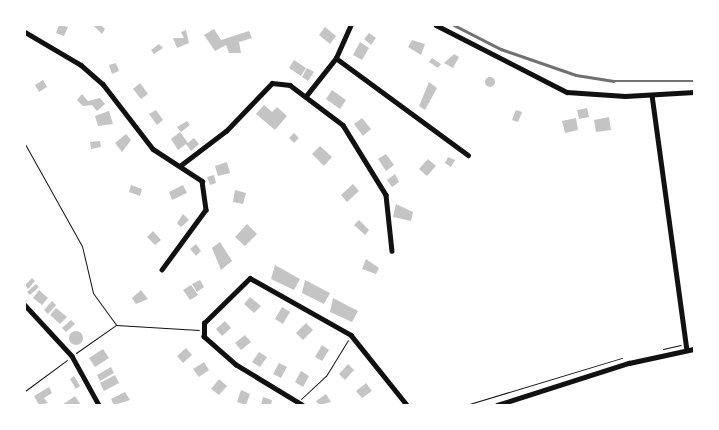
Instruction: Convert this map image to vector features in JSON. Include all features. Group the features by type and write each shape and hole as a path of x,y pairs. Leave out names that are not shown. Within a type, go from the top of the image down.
{"street":[{"path":"306,96 336,58 351,25"},
{"path":"436,25 555,88 599,96 694,92"},
{"path":"25,32 81,65 103,84 153,149 181,165 202,181 206,210 162,270"},
{"path":"336,58 468,155"},
{"path":"181,165 226,131 272,84 284,83 306,96 343,125 386,195 392,251"},
{"path":"652,95 687,350"},
{"path":"300,403 236,365 202,331 204,323 250,278 351,335 407,405"},
{"path":"25,305 72,356 100,405"},
{"path":"497,405 629,363 694,349"}],"path":[{"path":"25,144 82,246 93,293 116,326"},
{"path":"25,390 116,326 202,331"},
{"path":"300,403 326,376 351,335"},
{"path":"659,350 685,344"},
{"path":"466,405 607,360 630,357"}],"building":[{"path":"59,25 68,27 64,36 56,33"},
{"path":"93,25 101,25 105,29 102,34"},
{"path":"325,27 336,36 330,44 319,35"},
{"path":"214,29 221,40 249,31 252,38 239,42 241,53 229,53 226,45 215,51 204,35"},
{"path":"186,30 189,43 177,48 173,38 184,38 181,32"},
{"path":"369,33 376,38 371,45 364,39"},
{"path":"412,40 425,44 421,55 408,47"},
{"path":"360,42 369,48 362,60 353,55"},
{"path":"159,44 163,48 154,54 151,50"},
{"path":"454,54 459,57 453,68 444,63"},
{"path":"432,58 441,64 438,68 429,62"},
{"path":"294,60 306,68 301,76 289,68"},
{"path":"116,63 119,71 112,74 109,65"},
{"path":"307,68 314,72 308,81 302,77"},
{"path":"488,77 492,77 495,82 494,86 488,87 485,84 485,80"},
{"path":"43,80 47,87 39,92 35,85"},
{"path":"429,82 437,88 425,110 419,106"},
{"path":"140,83 148,94 141,99 133,89"},
{"path":"332,90 346,100 340,109 326,99"},
{"path":"82,94 88,101 100,98 105,104 97,111 92,105 83,106 77,100"},
{"path":"264,105 272,112 277,107 287,116 275,130 256,114"},
{"path":"587,108 589,117 579,119 577,110"},
{"path":"156,110 163,120 157,125 149,114"},
{"path":"516,110 522,112 518,122 512,120"},
{"path":"109,111 113,124 98,126 95,116"},
{"path":"609,117 611,130 596,132 594,120"},
{"path":"362,118 371,129 363,136 354,124"},
{"path":"576,118 578,130 565,133 562,121"},
{"path":"187,121 190,125 181,132 177,127"},
{"path":"180,132 188,143 194,138 199,144 191,151 186,144 178,150 171,139"},
{"path":"294,133 299,138 294,143 289,138"},
{"path":"126,134 131,140 122,152 115,143"},
{"path":"100,141 101,147 91,149 90,142"},
{"path":"320,146 332,157 324,166 312,154"},
{"path":"386,154 394,165 386,171 378,159"},
{"path":"448,157 455,160 451,167 445,163"},
{"path":"428,159 436,166 427,176 419,169"},
{"path":"227,162 230,173 218,176 215,166"},
{"path":"395,174 399,182 392,187 387,180"},
{"path":"214,175 216,183 210,185 207,177"},
{"path":"353,184 359,191 347,202 341,195"},
{"path":"131,185 142,189 140,196 129,192"},
{"path":"183,185 187,193 172,200 169,192"},
{"path":"235,190 246,193 243,204 233,202"},
{"path":"396,204 413,212 411,221 393,217"},
{"path":"183,214 189,220 181,227 177,223"},
{"path":"359,220 369,230 365,235 354,225"},
{"path":"247,224 257,234 245,246 235,237"},
{"path":"153,231 161,240 155,245 147,237"},
{"path":"220,242 232,261 221,270 212,248"},
{"path":"196,244 201,251 196,256 190,249"},
{"path":"366,259 379,268 376,274 362,269"},
{"path":"275,265 300,279 294,290 271,279"},
{"path":"32,278 35,281 28,289 25,285"},
{"path":"200,280 204,287 197,292 192,284"},
{"path":"305,280 330,293 324,304 302,293"},
{"path":"36,284 39,287 30,295 27,292"},
{"path":"191,285 198,295 190,300 183,290"},
{"path":"39,290 48,298 42,305 33,298"},
{"path":"141,290 148,299 136,304 132,298"},
{"path":"250,297 261,306 254,313 244,304"},
{"path":"333,298 358,311 352,322 330,312"},
{"path":"52,301 56,305 48,314 44,310"},
{"path":"282,307 290,312 283,324 275,319"},
{"path":"56,308 67,317 60,324 50,315"},
{"path":"71,320 75,324 66,332 62,328"},
{"path":"225,321 231,328 222,336 216,329"},
{"path":"306,323 313,330 303,340 296,333"},
{"path":"76,331 81,333 83,338 81,343 76,345 71,343 69,338 71,333"},
{"path":"245,335 251,342 241,350 235,343"},
{"path":"322,345 329,350 322,361 315,357"},
{"path":"186,348 192,355 183,363 177,356"},
{"path":"103,349 109,358 95,367 89,358"},
{"path":"259,352 267,357 260,367 252,362"},
{"path":"204,362 209,370 199,377 193,369"},
{"path":"279,363 287,367 281,378 273,374"},
{"path":"348,364 354,370 345,380 339,374"},
{"path":"111,367 114,373 100,381 97,375"},
{"path":"301,371 309,376 303,387 295,382"},
{"path":"115,375 119,383 104,391 100,383"},
{"path":"74,376 80,386 76,389 70,379"},
{"path":"219,379 227,386 219,395 211,389"},
{"path":"366,383 372,391 362,398 356,391"},
{"path":"49,387 52,393 44,398 48,403 39,405 34,396"},
{"path":"241,390 250,394 246,405 237,402"},
{"path":"125,392 130,400 114,405 111,399"},
{"path":"326,394 331,402 319,405 316,401"},
{"path":"75,396 81,405 62,405"},
{"path":"263,397 272,400 271,405 261,405"}],"railway":[{"path":"454,25 501,49 576,75 614,81 694,81"}]}
